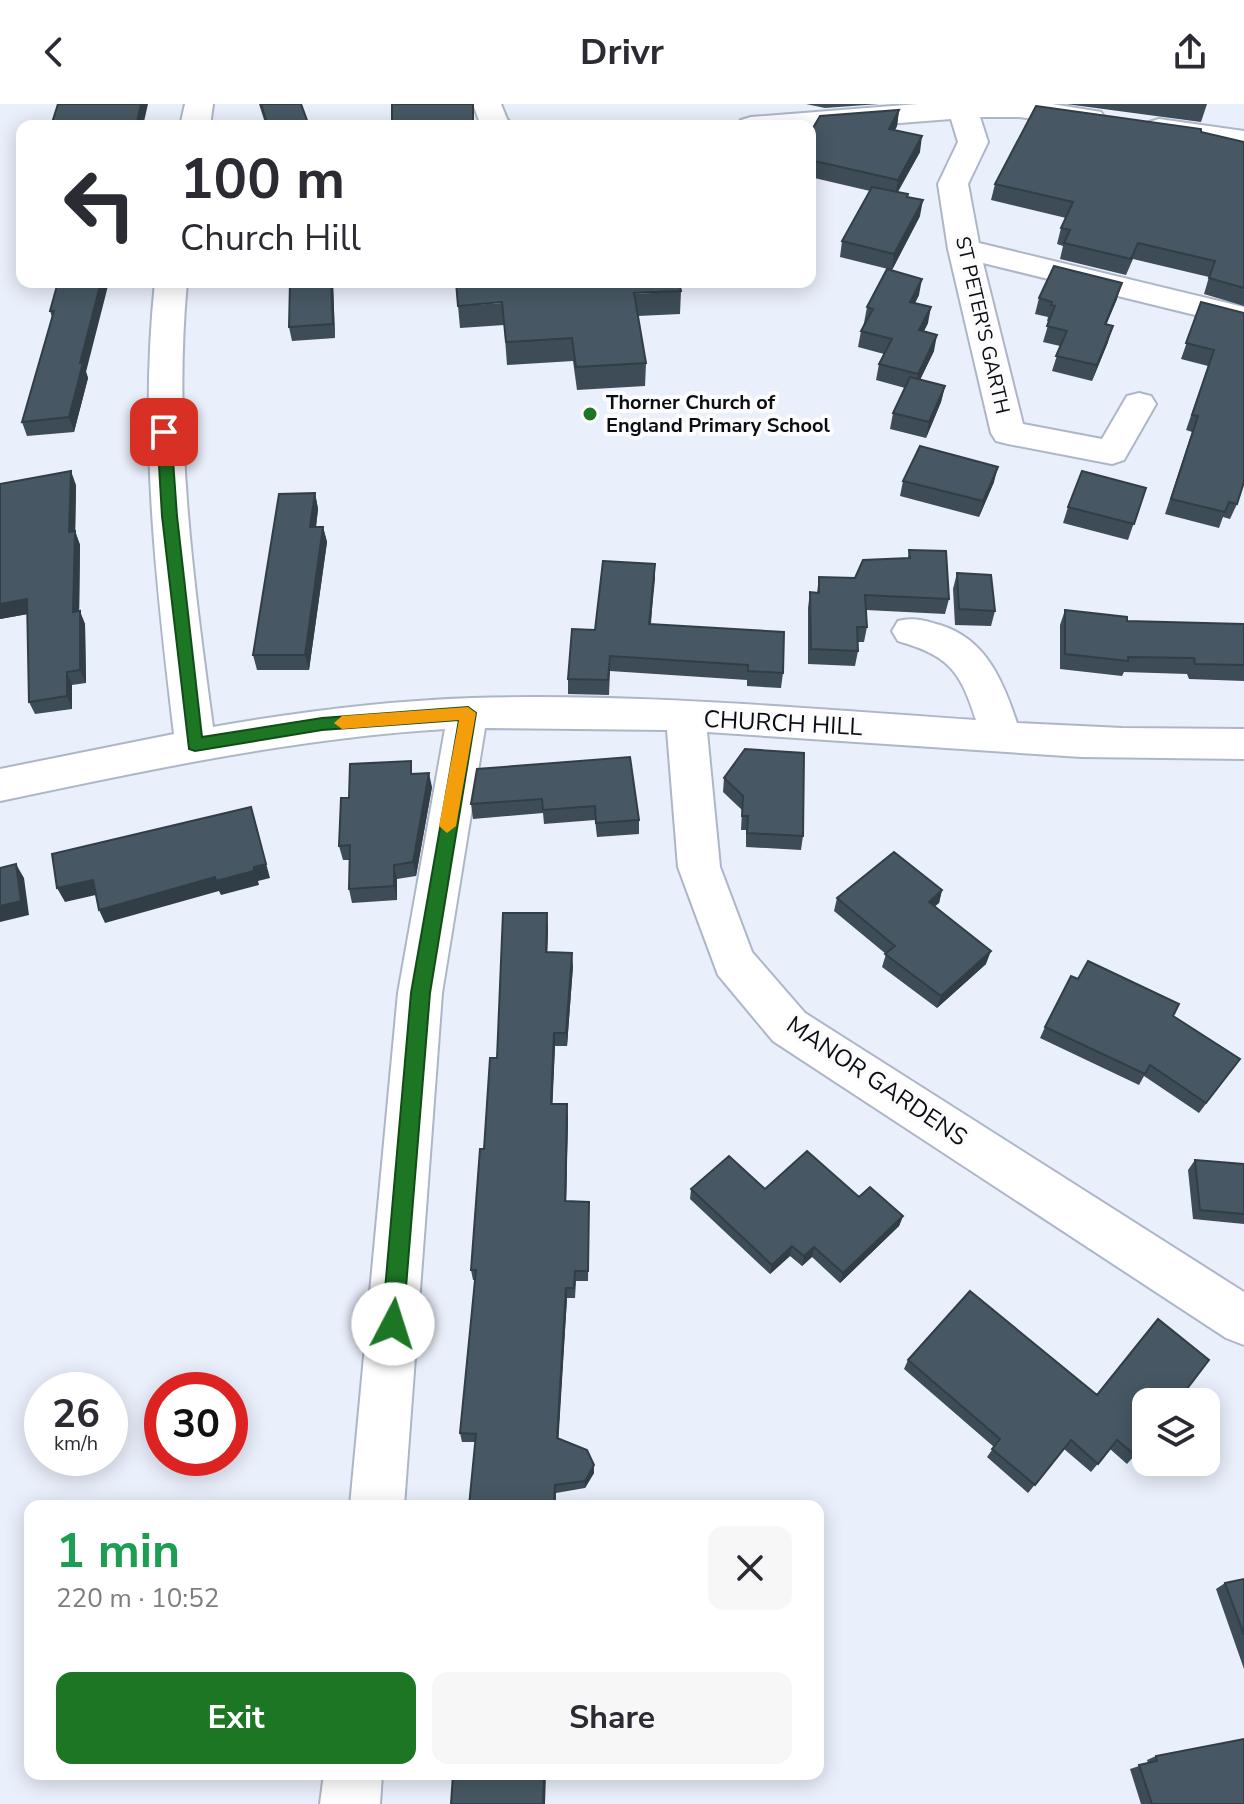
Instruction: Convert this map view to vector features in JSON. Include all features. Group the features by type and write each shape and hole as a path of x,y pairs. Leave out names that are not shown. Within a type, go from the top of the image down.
{"street":[{"path":"816,121 963,109 1019,108 1244,140"},
{"name":"ST PETER'S GARTH","path":"963,109 973,142 953,184 964,249 1008,433 1112,452 1139,404"},
{"path":"964,249 1244,317"},
{"path":"170,288 163,337 164,464 195,745"},
{"path":"911,631 934,635 955,646 974,664 1001,736"},
{"path":"378,1500 420,993 468,713"},
{"name":"CHURCH HILL","path":"0,785 195,745 322,724 468,713 686,718 1082,742 1244,744"},
{"name":"MANOR GARDENS","path":"686,718 699,867 734,962 789,1027 1244,1321"},
{"path":"350,1804 352,1780"}],"building":[{"path":"58,104 141,104 137,120 53,120"},
{"path":"261,104 301,104 307,120 266,120"},
{"path":"392,104 473,104 473,120 392,120"},
{"path":"1036,106 1201,129 1201,132 1244,142 1244,288 1209,278 1215,261 1138,243 1131,259 1064,243 1070,230 1061,228 1073,202 995,184"},
{"path":"899,110 889,129 922,136 898,180 816,161 816,123 820,116"},
{"path":"872,187 923,200 894,254 842,241"},
{"path":"1054,266 1122,283 1105,324 1113,326 1097,365 1056,356 1067,331 1047,326 1055,306 1039,298"},
{"path":"887,269 922,279 910,302 931,307 919,330 937,335 918,374 879,364 892,339 861,331 873,309 867,307"},
{"path":"56,288 99,288 69,417 22,422 54,311 50,311"},
{"path":"290,288 331,288 333,324 289,327"},
{"path":"456,288 680,288 681,291 634,293 646,363 576,367 572,338 506,342 502,302 458,306"},
{"path":"1201,302 1244,313 1244,482 1237,504 1229,502 1225,512 1171,499 1198,416 1192,415 1214,350 1186,343"},
{"path":"910,377 945,386 929,422 893,413"},
{"path":"920,446 998,467 983,501 903,481"},
{"path":"71,471 69,532 75,531 73,612 80,611 80,670 67,672 67,696 29,702 27,599 0,604 0,484"},
{"path":"1082,471 1146,488 1134,524 1068,507"},
{"path":"315,493 310,527 323,527 305,655 253,655 279,494"},
{"path":"909,550 946,551 949,599 865,595 867,627 857,627 858,651 811,649 810,592 819,593 819,577 855,578 863,560 910,558"},
{"path":"603,561 655,564 649,624 784,632 783,673 748,671 748,665 610,656 608,680 568,679 572,629 595,630"},
{"path":"957,573 991,575 995,611 959,609"},
{"path":"1065,610 1127,617 1127,621 1244,624 1244,665 1195,664 1194,658 1128,657 1128,661 1065,654"},
{"path":"745,749 804,753 803,836 747,833 748,816 742,816 743,796 724,778"},
{"path":"630,757 639,820 596,823 595,806 543,810 542,799 471,804 477,769"},
{"path":"411,761 411,774 429,773 413,862 394,865 394,886 349,889 350,845 339,846 341,798 349,798 350,764"},
{"path":"251,807 266,864 254,867 254,871 216,881 215,877 99,910 93,880 57,888 52,854"},
{"path":"894,852 942,890 929,902 991,951 941,996 885,954 895,946 837,898"},
{"path":"16,864 21,901 0,906 0,868"},
{"path":"503,913 547,913 546,952 572,953 566,1033 554,1033 551,1104 567,1104 565,1201 589,1202 588,1271 575,1271 574,1288 566,1288 557,1438 587,1450 594,1465 585,1481 555,1485 554,1500 470,1500 476,1434 460,1433 476,1270 471,1270 480,1149 484,1149 490,1058 497,1058"},
{"path":"1088,961 1179,1004 1173,1016 1240,1059 1206,1103 1150,1065 1145,1074 1045,1027 1071,976 1078,979"},
{"path":"807,1151 859,1197 870,1187 903,1216 843,1273 814,1247 804,1256 792,1246 772,1265 691,1189 729,1156 765,1189"},
{"path":"1195,1160 1244,1164 1244,1214 1200,1210"},
{"path":"970,1291 1097,1395 1158,1319 1209,1360 1188,1388 1132,1388 1132,1452 1117,1440 1098,1464 1071,1440 1035,1485 992,1449 1000,1439 908,1360"},
{"path":"1244,1579 1244,1635 1225,1583"},
{"path":"1244,1739 1244,1804 1152,1804 1139,1765 1157,1761 1156,1756"},
{"path":"453,1780 544,1780 543,1804 451,1804"}],"slow traffic":[{"path":"342,723 468,713 447,826"}],"place":[{"name":"Thorner Church of England Primary School","path":"590,414"}],"route":[{"path":"164,432 169,516 195,745 322,724 468,713 420,993 393,1324"}]}
